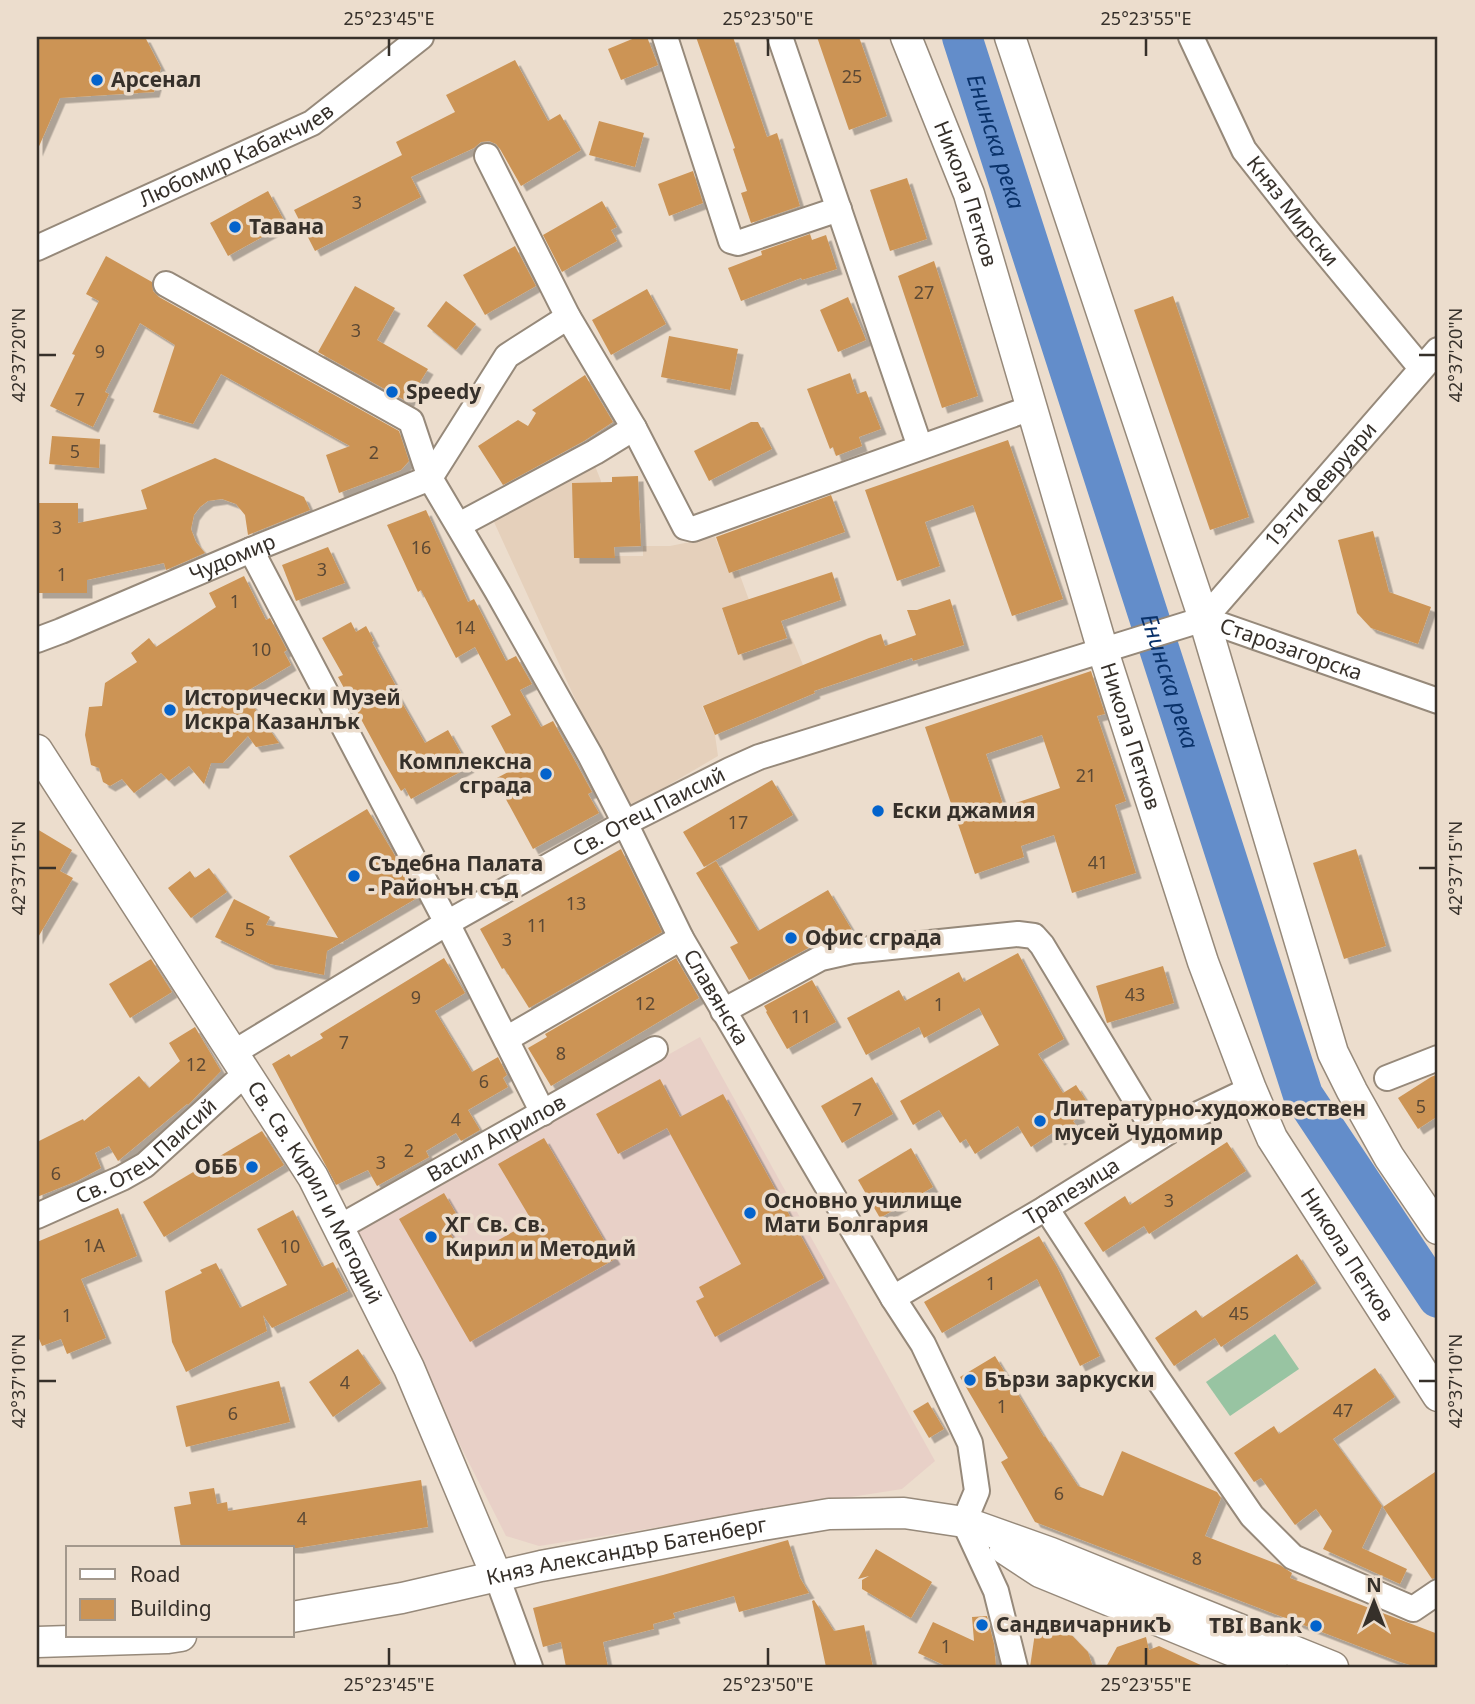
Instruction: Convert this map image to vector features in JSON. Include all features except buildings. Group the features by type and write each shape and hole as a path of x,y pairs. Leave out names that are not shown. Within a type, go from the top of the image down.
{"main road":[{"name":"Никола Петков","path":"906,37 969,194 1031,408 1111,648 1203,962 1251,1089 1272,1138 1438,1396"},
{"path":"1010,37 1333,1053 1389,1157 1438,1230"},
{"name":"Св. Св. Кирил и Методий","path":"37,750 313,1177 409,1368 497,1577"},
{"name":"Княз Александър Батенберг","path":"294,1617 402,1598 555,1564 829,1514 904,1513 964,1522 1051,1553 1333,1667"},
{"name":"Княз Александър Батенберг","path":"964,1522 1040,1572 1272,1667"},
{"path":"37,1642 168,1638"}],"street":[{"name":"Любомир Кабакчиев","path":"37,248 312,123 421,37"},
{"path":"665,37 731,241 738,243 839,209"},
{"path":"780,37 920,447"},
{"name":"Княз Мирски","path":"1191,37 1244,150 1421,368"},
{"path":"487,156 568,317 634,428 685,527 693,529 1031,408"},
{"name":"Славянска","path":"166,284 411,421 430,478 590,755 681,938 893,1298 923,1344 970,1443 977,1491 964,1522"},
{"path":"430,478 507,356 568,317"},
{"name":"19-ти февруари","path":"1194,622 1438,350"},
{"path":"459,525 634,428"},
{"name":"Чудомир","path":"37,640 430,478"},
{"path":"251,551 447,923 543,1113"},
{"path":"1111,648 1194,622"},
{"name":"Старозагорска","path":"1194,622 1438,701"},
{"name":"Св. Отец Паисий","path":"37,1216 145,1165 239,1063 447,923 625,823 759,757 1111,648"},
{"path":"723,1011 821,958 852,950 1018,934 1034,936 1158,1137"},
{"path":"506,1039 681,938"},
{"name":"Васил Априлов","path":"338,1228 655,1049"},
{"path":"1387,1078 1438,1058"},
{"name":"Трапезица","path":"893,1298 1046,1208 1192,1117 1251,1089"},
{"path":"1046,1208 1155,1375 1252,1516 1293,1557 1413,1609 1438,1592"},
{"path":"964,1522 996,1591 1015,1667"},
{"name":"Св. Св. Кирил и Методий","path":"497,1577 530,1667"}],"shaded area":[{"path":"591,456 601,481 603,556 643,556 643,546 670,546 715,537 729,572 738,570 749,600 722,609 738,655 792,638 803,665 702,706 715,735 718,756 626,810 494,522"},
{"path":"700,1037 935,1461 902,1489 539,1546 506,1536 352,1231"}],"green space":[{"path":"1275,1334 1299,1369 1230,1416 1206,1382"}],"waterway":[{"name":"Енинска река","path":"962,37 1303,1095 1438,1298"}],"place":[{"name":"Арсенал","path":"97,80"},
{"name":"Тавана","path":"235,227"},
{"name":"Speedy","path":"392,392"},
{"name":"Исторически Музей Искра Казанлък","path":"170,710"},
{"name":"Комплексна сграда","path":"546,774"},
{"name":"Ески джамия","path":"878,811"},
{"name":"Съдебна Палата - Районън съд","path":"354,876"},
{"name":"Офис сграда","path":"791,938"},
{"name":"Литературно-художовествен мусей Чудомир","path":"1040,1121"},
{"name":"ОББ","path":"252,1167"},
{"name":"Основно училище Мати Болгария","path":"750,1213"},
{"name":"ХГ Св. Св. Кирил и Методий","path":"431,1237"},
{"name":"Бързи заркуски","path":"970,1380"},
{"name":"СандвичарникЪ","path":"982,1625"},
{"name":"TBI Bank","path":"1316,1626"}]}
